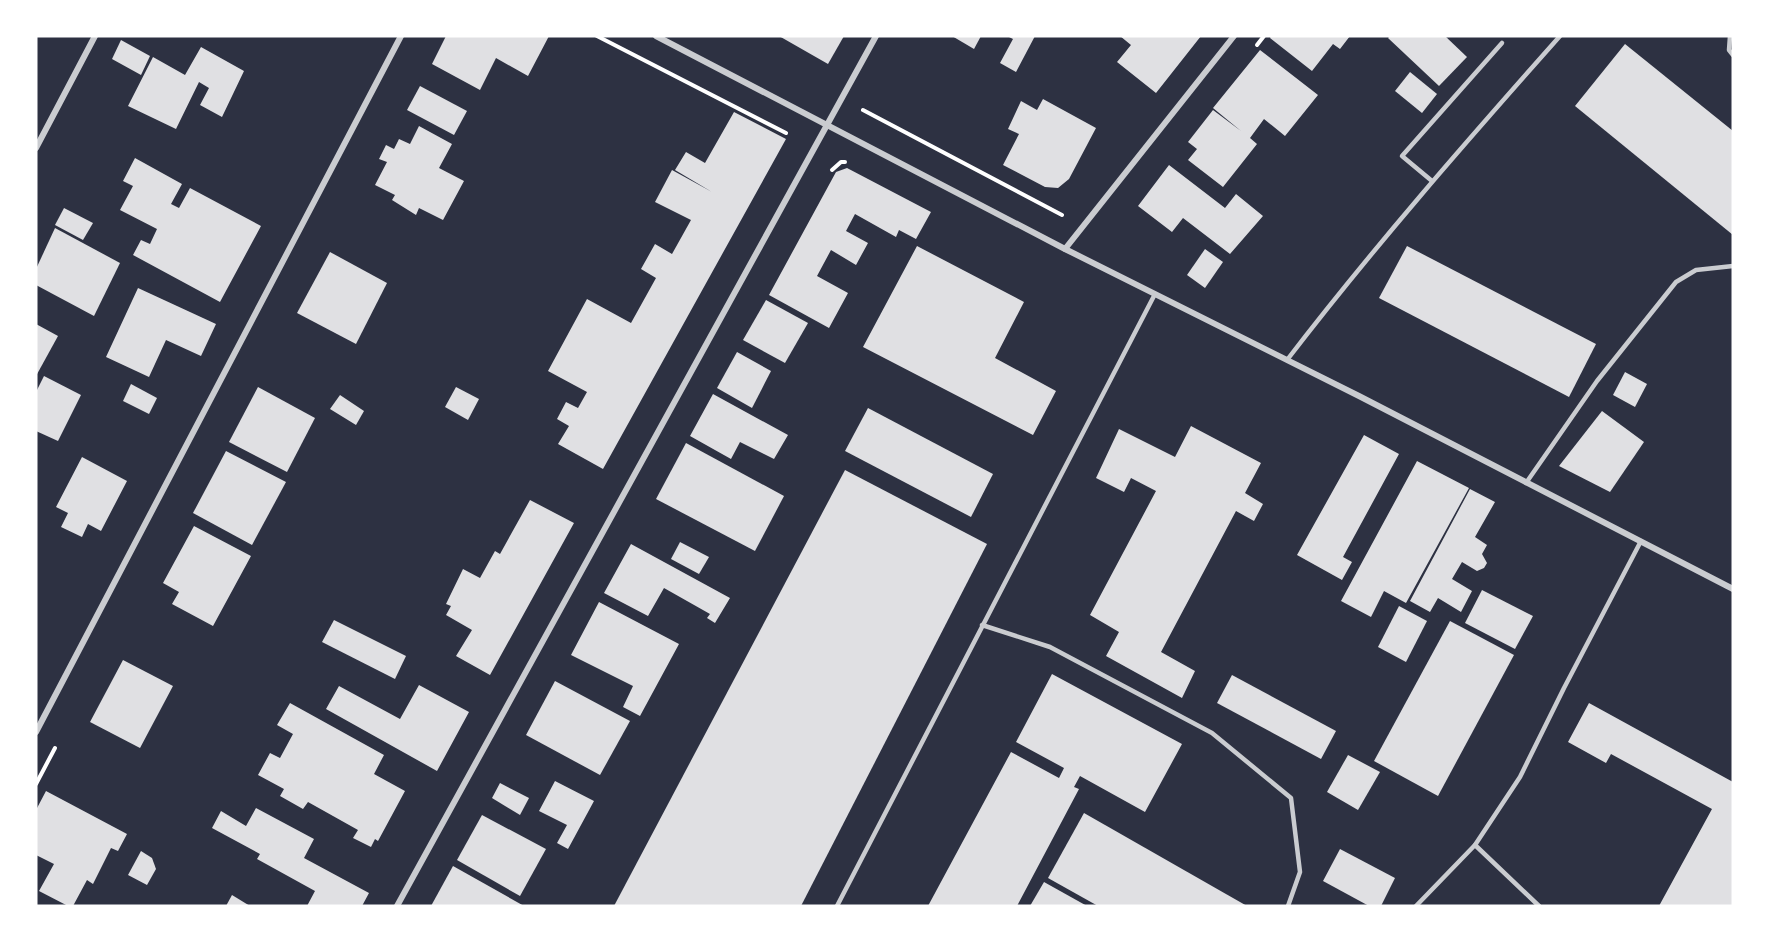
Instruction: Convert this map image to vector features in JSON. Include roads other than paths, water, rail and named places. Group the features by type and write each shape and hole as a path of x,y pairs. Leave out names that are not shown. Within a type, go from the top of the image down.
{"street":[{"path":"36,148 95,36"},
{"path":"36,732 401,36"},
{"path":"657,36 1065,249 1733,589"},
{"path":"397,906 876,36"},
{"path":"1065,249 1234,36"}],"lane":[{"path":"1287,360 1366,259 1560,36"},
{"path":"1730,36 1729,51 1733,55"},
{"path":"1432,181 1402,156 1502,43"},
{"path":"1526,483 1597,381 1676,282 1696,270 1733,266"},
{"path":"837,906 1155,294"},
{"path":"1416,906 1475,845 1521,777 1564,688 1641,541"},
{"path":"982,625 1050,647 1212,733 1291,798 1300,872 1288,906"},
{"path":"1475,845 1539,906"}]}
